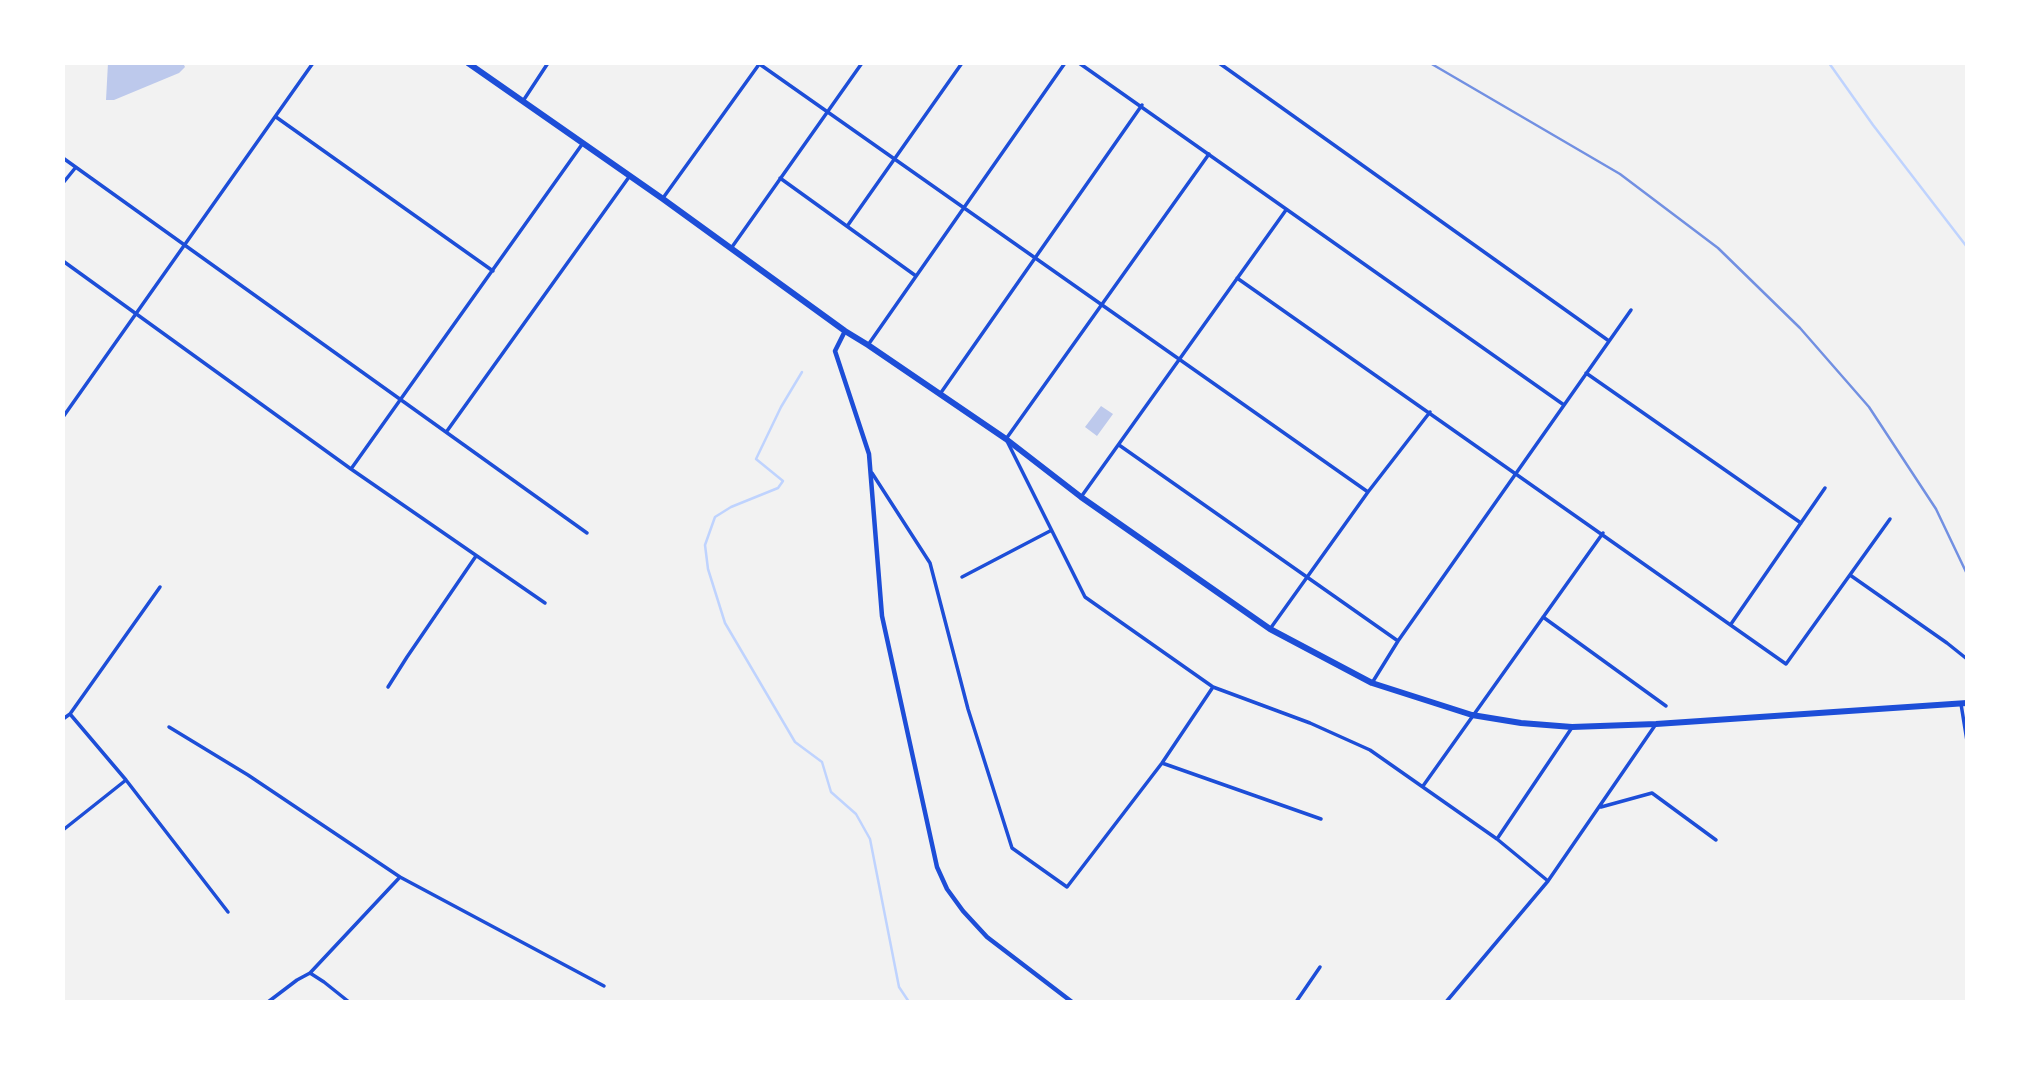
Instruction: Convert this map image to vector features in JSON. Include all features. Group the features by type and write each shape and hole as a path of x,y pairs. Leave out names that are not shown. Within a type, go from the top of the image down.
{"main road":[{"path":"468,63 663,199 845,331 1006,439 1081,497 1270,629 1372,683 1472,715 1521,723 1572,727 1656,724 1964,703"}],"street":[{"path":"63,417 313,63"},
{"path":"523,101 548,63"},
{"path":"663,199 759,63 826,113 1101,303 1367,492"},
{"path":"730,249 862,63"},
{"path":"848,225 962,63"},
{"path":"868,345 1065,63"},
{"path":"1079,63 1564,405"},
{"path":"1219,63 1609,341"},
{"path":"940,394 1142,106"},
{"path":"276,117 493,271"},
{"path":"351,469 583,143"},
{"path":"1209,154 1006,439 1085,597 1213,687 1310,723 1370,750 1497,839 1548,881"},
{"path":"63,158 587,533"},
{"path":"63,183 76,167"},
{"path":"447,431 629,177"},
{"path":"780,178 916,276"},
{"path":"1081,497 1286,209"},
{"path":"63,261 351,469 545,603"},
{"path":"1237,278 1786,664 1890,520"},
{"path":"1372,683 1398,641 1631,310"},
{"path":"845,331 835,351 869,454 883,616 937,867 947,889 987,937 1072,1002"},
{"path":"1586,373 1801,523"},
{"path":"1270,629 1367,492 1430,412"},
{"path":"1119,445 1398,641"},
{"path":"872,473 930,563 968,709 1012,848 1067,887 1162,763 1213,687"},
{"path":"1730,625 1825,488"},
{"path":"962,576 1050,531"},
{"path":"1423,786 1603,533"},
{"path":"388,687 477,556"},
{"path":"1850,575 1967,659"},
{"path":"63,719 70,714 160,587"},
{"path":"1543,617 1666,706"},
{"path":"1964,703 1967,741"},
{"path":"70,714 126,780 228,912"},
{"path":"1446,1002 1548,881 1656,724"},
{"path":"169,727 248,775 400,877 604,986"},
{"path":"1497,839 1572,727"},
{"path":"1162,763 1321,819"},
{"path":"63,830 126,780"},
{"path":"1599,808 1651,793 1716,840"},
{"path":"268,1002 297,980 310,974 400,877"},
{"path":"1296,1002 1320,967"},
{"path":"310,974 349,1002"}],"building":[{"path":"108,63 183,63 185,67 179,73 114,100 106,100"},
{"path":"1101,406 1113,414 1097,436 1085,427"}],"waterway":[{"path":"1829,63 1967,247"},
{"path":"802,372 781,407 756,459 783,481 778,488 731,507 715,517 705,545 708,569 725,623 795,742 822,762 831,792 856,814 870,839 899,987 909,1002"}],"railway":[{"path":"1430,63 1620,174 1718,248 1800,328 1869,407 1936,509 1967,574"}]}
